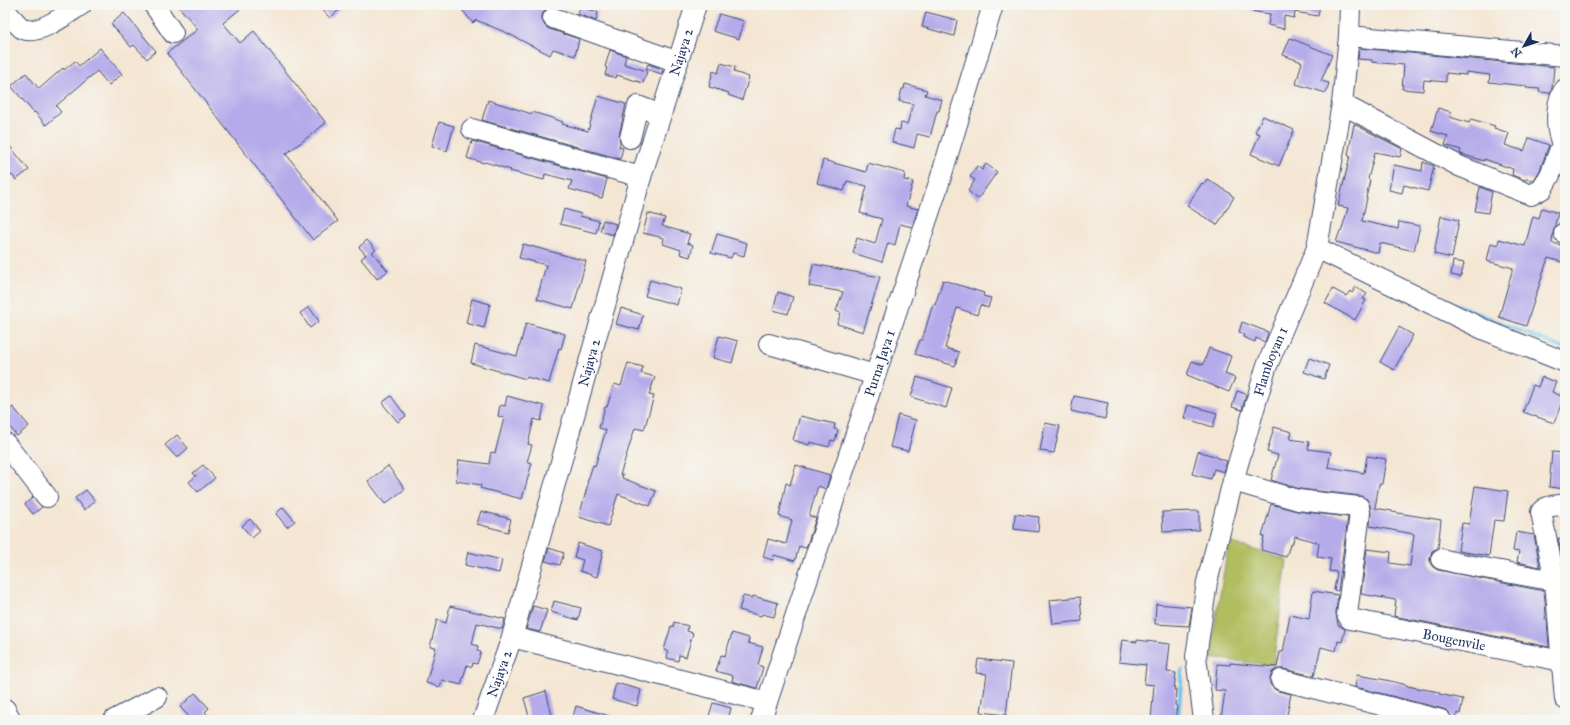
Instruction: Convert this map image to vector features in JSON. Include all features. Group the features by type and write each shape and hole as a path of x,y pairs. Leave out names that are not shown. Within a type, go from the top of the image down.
{"street":[{"path":"5,11 24,29 35,30 44,28 81,5"},
{"path":"154,5 173,33"},
{"name":"Najaya 2","path":"483,720 512,637 641,177 696,5"},
{"name":"Purna Jaya 1","path":"764,711 940,180 993,5"},
{"name":"Flamboyan 1","path":"1204,720 1196,657 1207,582 1233,481 1266,368 1317,248 1342,104 1349,36 1350,5"},
{"path":"553,18 678,62"},
{"path":"1349,36 1565,56"},
{"path":"1342,104 1459,166 1531,195 1542,189 1564,145 1558,134 1559,99 1565,89"},
{"path":"630,138 638,106 661,115"},
{"path":"472,129 641,177"},
{"path":"1317,248 1485,330 1565,362"},
{"path":"769,344 875,375"},
{"path":"5,443 47,496"},
{"name":"Bougenvile","path":"1233,481 1298,500 1359,507 1360,513 1347,614 1348,618 1562,662"},
{"path":"1565,504 1546,507 1541,512 1559,591 1562,662 1565,689"},
{"path":"1441,559 1559,591"},
{"path":"512,637 764,711"},
{"path":"1281,680 1441,720"},
{"path":"114,720 157,697"},
{"path":"5,710 11,720"}],"green space":[{"path":"1229,542 1287,560 1273,665 1209,658"}],"building":[{"path":"177,5 245,5 223,23 240,43 254,31 326,123 286,154 338,221 313,240 167,53 198,29"},
{"path":"318,5 345,5 330,18"},
{"path":"458,5 553,5 545,10 542,15 542,20 545,26 549,29 579,39 575,56 553,49 550,55 507,33 476,20 473,23"},
{"path":"1251,5 1320,5 1318,16 1295,12 1294,18 1284,16 1284,29 1268,25 1270,14 1251,11"},
{"path":"580,7 598,12 596,21 578,14"},
{"path":"926,12 957,20 954,36 922,27"},
{"path":"124,13 156,51 147,59 134,45 131,47 111,24"},
{"path":"719,14 744,21 739,39 713,31"},
{"path":"1290,38 1332,55 1321,81 1329,83 1326,93 1296,84 1302,62 1283,55"},
{"path":"100,48 122,74 109,85 97,71 56,106 61,112 46,125 11,86 26,73 39,89 63,68 64,70 75,61 79,66"},
{"path":"1359,48 1554,67 1552,88 1550,93 1539,92 1540,89 1526,88 1526,86 1489,82 1490,75 1466,72 1466,75 1446,73 1446,82 1424,80 1423,91 1402,89 1404,65 1358,59"},
{"path":"610,50 626,56 624,64 647,71 643,83 617,75 616,78 605,75 607,68 605,67"},
{"path":"721,63 735,67 734,72 749,77 742,100 728,95 729,93 709,87 713,71 718,73"},
{"path":"648,64 663,69 662,74 646,69"},
{"path":"905,84 927,90 925,95 942,100 939,111 937,111 930,137 917,134 914,148 892,142 895,129 900,130 901,123 907,124 913,104 899,101"},
{"path":"598,96 626,104 619,135 619,147 623,148 620,159 482,120 488,100 532,114 532,112 549,117 563,122 562,124 588,131"},
{"path":"1438,108 1451,112 1450,117 1469,123 1471,119 1495,126 1494,128 1509,133 1505,145 1524,151 1529,138 1549,145 1540,170 1534,180 1525,180 1512,175 1513,169 1484,159 1484,161 1461,154 1461,150 1445,145 1448,136 1431,131"},
{"path":"1263,116 1294,130 1279,166 1251,154 1260,134 1255,132"},
{"path":"439,122 454,126 447,151 432,146"},
{"path":"1354,124 1402,149 1400,157 1375,152 1368,179 1370,180 1362,221 1398,229 1399,222 1420,226 1414,251 1380,243 1378,253 1336,242 1340,231 1341,232 1348,208 1338,206 1350,156 1348,155"},
{"path":"5,140 29,170 16,180 12,175 5,180"},
{"path":"472,141 607,179 602,198 569,189 572,181 545,174 544,180 467,158"},
{"path":"823,160 866,172 868,163 905,173 904,180 913,182 906,206 918,209 912,227 900,224 895,245 888,243 882,262 853,253 857,238 875,244 882,219 860,213 867,186 847,181 844,191 817,183"},
{"path":"1423,162 1434,166 1428,191 1404,185 1402,193 1389,190 1394,165 1422,171"},
{"path":"986,164 997,172 978,199 968,191 975,180 970,177 977,166 982,170"},
{"path":"1207,179 1234,197 1217,225 1187,206 1202,183 1204,184"},
{"path":"1480,187 1492,192 1488,213 1475,211"},
{"path":"1542,208 1558,213 1552,243 1565,246 1565,263 1548,258 1526,326 1499,317 1513,268 1487,261 1491,243 1498,245 1499,239 1525,246 1533,216 1539,218"},
{"path":"564,209 581,214 580,216 599,221 596,233 560,224"},
{"path":"648,213 665,218 662,226 690,234 687,243 693,245 690,257 680,254 681,250 663,244 664,238 643,233"},
{"path":"1441,216 1459,220 1452,258 1434,254"},
{"path":"603,220 616,224 613,235 600,231"},
{"path":"717,234 747,243 744,256 733,253 731,258 711,253"},
{"path":"367,240 376,250 372,252 388,271 377,279 361,259 366,255 359,247"},
{"path":"523,244 586,261 573,309 537,299 546,265 519,258"},
{"path":"1453,261 1464,263 1461,277 1451,275"},
{"path":"813,264 880,277 863,332 837,324 841,313 836,311 843,292 809,286"},
{"path":"650,280 681,289 677,305 645,296"},
{"path":"943,280 984,293 983,296 991,298 988,308 980,305 977,315 957,308 945,348 959,352 955,366 915,354 920,340 922,340 933,304 935,305"},
{"path":"1356,287 1367,294 1363,299 1366,300 1355,320 1325,303 1333,289 1346,296 1350,291 1352,293"},
{"path":"778,292 793,297 788,314 773,310"},
{"path":"472,299 490,304 484,328 466,323"},
{"path":"309,307 319,321 310,328 300,313"},
{"path":"621,308 643,315 639,330 616,324"},
{"path":"1242,322 1268,332 1265,342 1256,338 1255,342 1243,337 1244,334 1239,332"},
{"path":"526,323 565,334 561,349 559,348 549,383 526,377 526,379 471,363 475,345 517,356"},
{"path":"1399,327 1413,335 1394,370 1380,362"},
{"path":"719,336 738,341 732,363 713,358"},
{"path":"1209,348 1231,356 1225,374 1235,378 1229,392 1187,375 1192,361 1203,365"},
{"path":"1309,358 1329,365 1324,379 1304,372"},
{"path":"628,363 643,367 641,373 655,377 649,395 654,396 644,430 635,428 620,475 623,475 622,478 656,491 650,506 618,494 608,526 579,517 588,484 587,483 593,465 595,466 606,430 599,428 605,407 607,407 614,384 621,386"},
{"path":"917,377 952,388 946,408 911,397"},
{"path":"1542,377 1556,382 1552,392 1564,397 1554,423 1523,412 1533,385 1538,387"},
{"path":"1237,391 1246,394 1242,410 1232,407"},
{"path":"391,396 406,416 398,422 382,403"},
{"path":"507,396 544,406 541,421 534,419 528,444 532,445 527,462 532,463 522,499 480,488 481,485 456,481 459,460 489,464 491,452 495,453 504,418 498,416 500,405 505,406"},
{"path":"1074,396 1108,403 1105,419 1071,411"},
{"path":"1188,405 1217,413 1213,427 1184,418"},
{"path":"13,407 29,426 17,436 5,421 5,413"},
{"path":"898,415 916,420 908,451 890,447"},
{"path":"800,416 835,424 834,429 838,430 835,441 831,440 829,447 810,442 809,445 793,440"},
{"path":"1045,423 1060,426 1054,453 1040,451"},
{"path":"1274,427 1292,432 1290,439 1309,442 1308,449 1331,452 1328,467 1364,473 1367,456 1386,459 1382,484 1379,484 1375,508 1441,520 1438,548 1432,551 1430,557 1430,563 1438,570 1544,591 1545,619 1547,619 1549,647 1394,616 1396,600 1361,594 1367,549 1391,552 1390,563 1410,566 1414,534 1370,526 1370,505 1367,499 1361,496 1300,489 1271,480 1278,455 1267,452"},
{"path":"177,435 188,448 177,458 165,445"},
{"path":"1198,451 1227,461 1224,472 1214,469 1211,479 1192,474"},
{"path":"1552,452 1565,453 1565,489 1549,487"},
{"path":"203,465 215,478 198,492 189,482 196,476 193,473"},
{"path":"796,465 830,475 826,489 818,486 809,516 816,518 806,548 799,546 795,561 774,555 773,560 763,557 768,539 786,544 792,520 779,516 786,483 790,485"},
{"path":"388,466 405,489 385,504 368,481"},
{"path":"1475,486 1508,491 1504,521 1494,520 1489,556 1458,551 1462,523 1469,524"},
{"path":"86,490 95,501 84,510 75,498"},
{"path":"33,497 42,507 33,514 25,504"},
{"path":"1271,504 1297,511 1348,517 1338,591 1334,590 1337,572 1329,571 1331,559 1317,557 1319,543 1295,536 1286,557 1261,550 1264,537 1262,536"},
{"path":"283,507 295,521 287,527 276,514"},
{"path":"481,511 511,519 508,532 477,524"},
{"path":"1199,511 1199,530 1163,532 1162,512"},
{"path":"1015,514 1039,517 1038,532 1014,529"},
{"path":"250,519 260,531 252,538 242,526"},
{"path":"1516,532 1534,535 1540,567 1517,562 1519,552 1513,551"},
{"path":"1558,538 1565,539 1565,572"},
{"path":"578,543 603,551 597,577 580,571 583,560 574,557"},
{"path":"549,548 564,553 560,565 545,561"},
{"path":"468,552 502,560 499,573 465,565"},
{"path":"1313,591 1338,595 1336,613 1338,625 1345,629 1342,642 1338,641 1336,651 1321,647 1314,676 1283,669 1277,669 1272,672 1270,684 1273,688 1278,691 1291,694 1286,720 1221,720 1225,691 1215,690 1217,664 1230,665 1230,663 1277,667 1280,652 1283,652 1290,615 1309,619"},
{"path":"743,596 752,598 753,596 778,603 774,617 762,614 761,616 739,610"},
{"path":"1080,597 1082,621 1053,624 1050,600"},
{"path":"554,601 581,608 578,620 551,612"},
{"path":"1156,604 1192,607 1189,626 1155,624"},
{"path":"450,606 505,619 502,629 477,623 472,644 478,646 477,651 481,652 477,664 473,663 472,667 467,665 461,685 442,680 440,687 426,683 436,648 430,647 437,620 446,623"},
{"path":"533,606 547,610 540,632 526,629"},
{"path":"674,622 688,626 687,631 693,633 686,657 679,655 678,661 667,658 668,652 664,650 671,626 673,627"},
{"path":"732,633 749,638 748,643 763,647 758,665 763,667 757,688 732,681 733,676 716,671 721,655 725,656"},
{"path":"1122,640 1137,642 1137,640 1170,644 1167,672 1176,673 1174,690 1176,690 1175,705 1177,706 1175,720 1151,720 1154,685 1144,684 1146,665 1119,662"},
{"path":"978,659 1012,663 1006,715 981,712 987,674 976,673"},
{"path":"1357,675 1439,692 1439,694 1463,699 1460,714 1457,714 1456,720 1452,719 1449,712 1444,709 1355,687"},
{"path":"616,683 641,690 637,706 612,699"},
{"path":"546,691 553,720 530,720 524,698"},
{"path":"195,693 209,708 205,712 213,720 192,720 180,707"},
{"path":"713,703 731,708 728,720 709,716"},
{"path":"576,706 613,717 613,720 572,720"}],"waterway":[{"path":"1447,301 1565,349"},
{"path":"1178,720 1182,670"}]}
